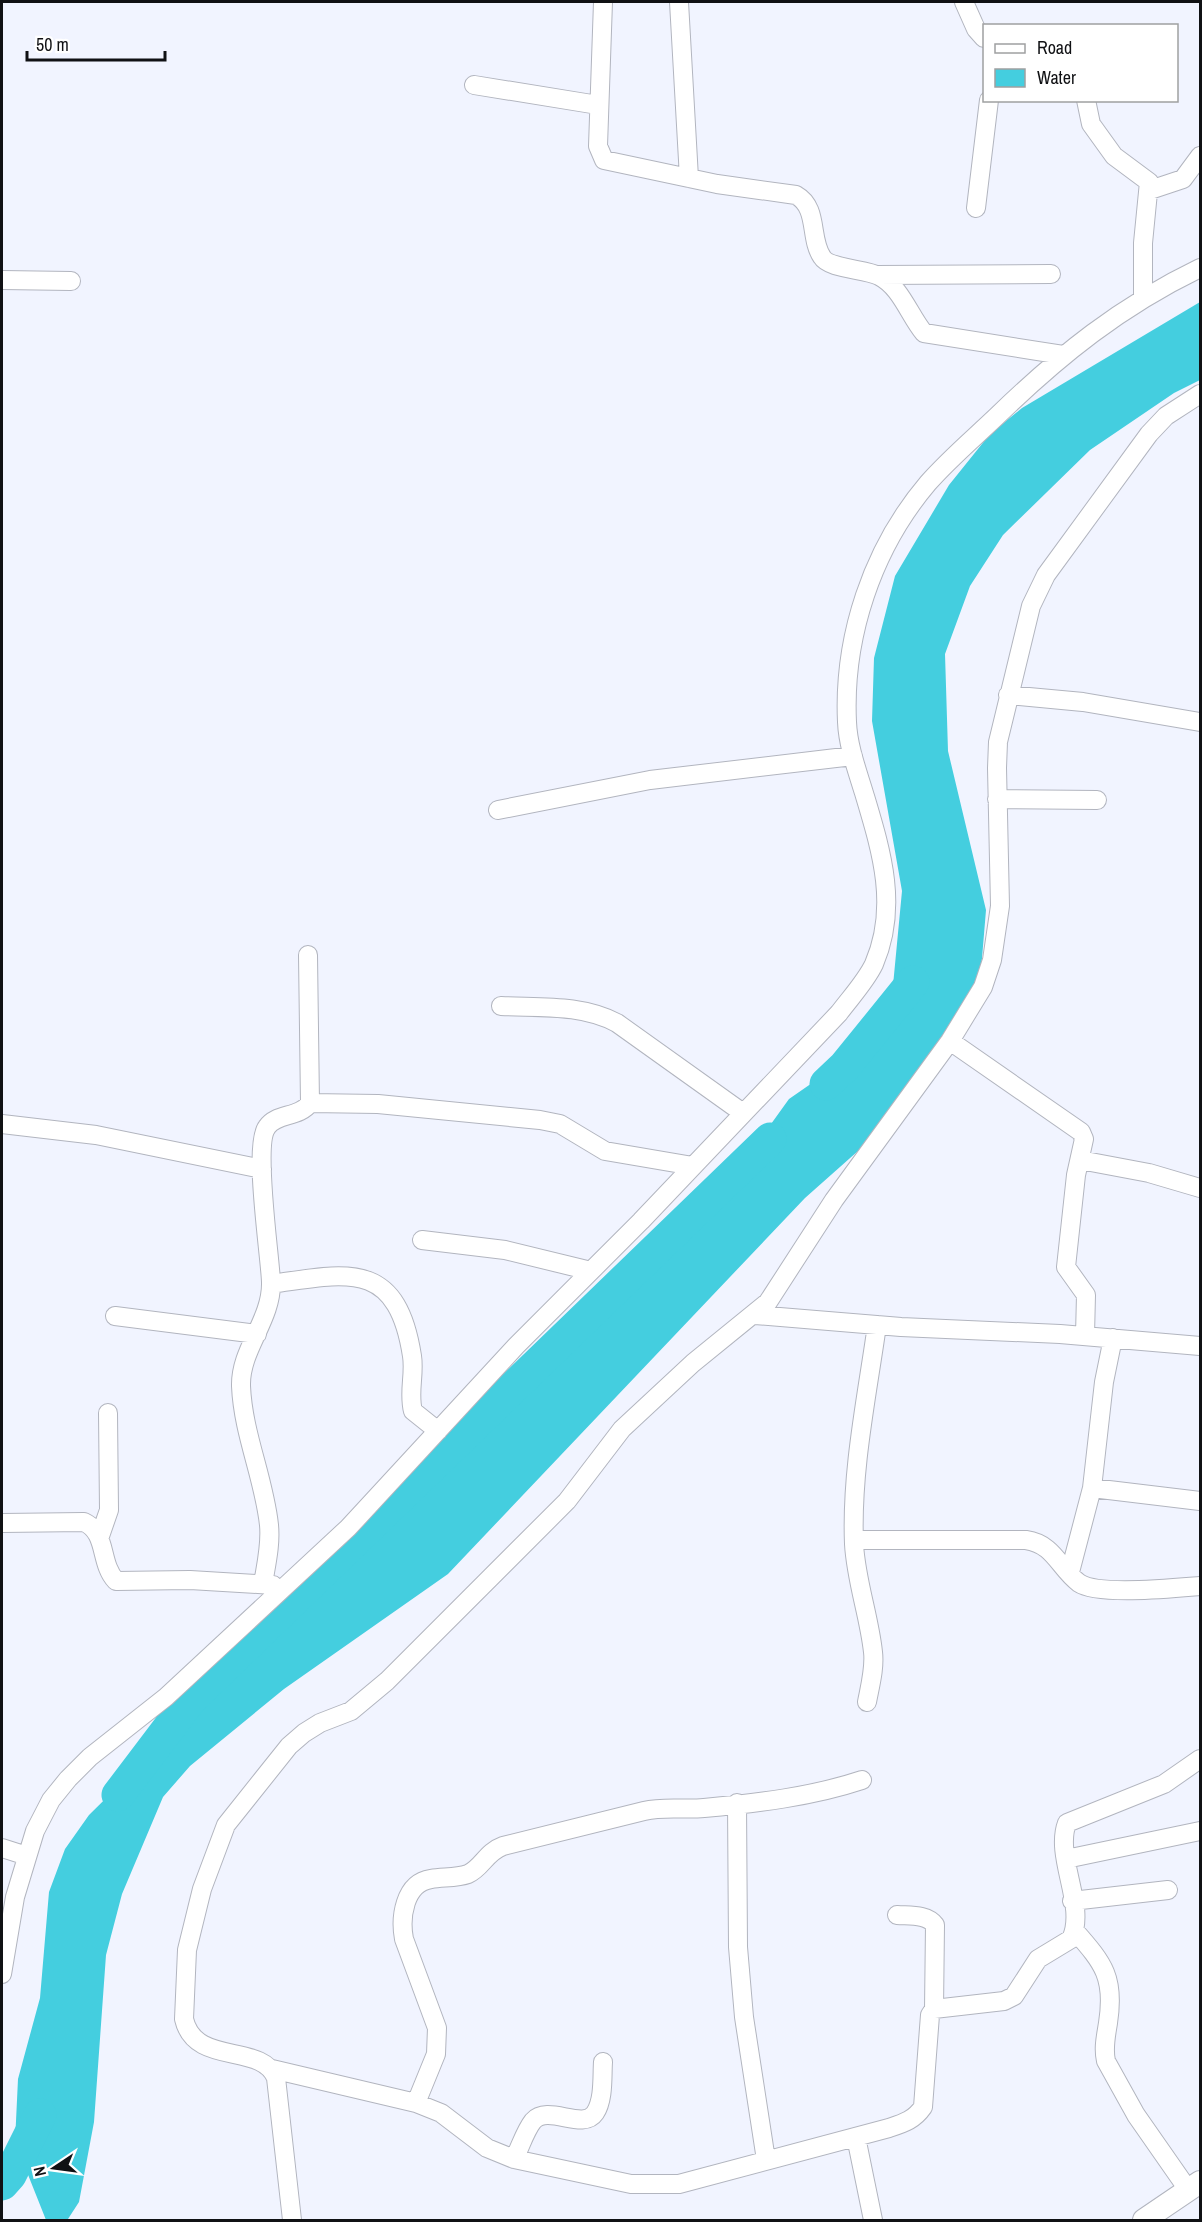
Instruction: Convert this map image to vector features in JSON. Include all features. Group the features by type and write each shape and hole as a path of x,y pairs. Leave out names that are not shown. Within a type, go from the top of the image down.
{"street":[{"path":"603,2 598,146 604,160 689,178 796,195 804,200 809,210 822,257 828,263 877,275 1051,273"},
{"path":"679,2 689,178"},
{"path":"964,2 975,29 983,37"},
{"path":"474,86 598,105"},
{"path":"976,207 989,102"},
{"path":"1086,102 1087,114 1097,134 1114,156 1149,182 1143,243 1143,297"},
{"path":"1150,190 1183,178 1200,156"},
{"path":"2,1974 15,1898 27,1856 42,1815 68,1779 90,1757 166,1697 348,1528 516,1346 839,1013 873,966 879,949 887,899 885,872 853,756 847,723 849,647 864,598 889,542 928,483 1063,355 1143,297 1200,268"},
{"path":"877,275 898,292 924,333 1063,355"},
{"path":"2,280 71,281"},
{"path":"897,1915 924,1917 935,1925 934,2009 930,2015 923,2107 917,2116 908,2122 856,2137 680,2184 651,2186 514,2159 487,2148 441,2113 416,2103 272,2069 263,2063 206,2047 187,2030 184,2019 187,1950 202,1889 226,1825 289,1746 320,1723 364,1702 387,1682 567,1501 622,1429 693,1363 768,1302 834,1200 950,1041 983,987 997,938 1001,884 997,799 998,742 1008,695 1037,589 1149,434 1166,416 1200,394"},
{"path":"1008,695 1083,702 1200,722"},
{"path":"498,810 650,780 853,756"},
{"path":"997,799 1097,801"},
{"path":"263,1584 269,1527 249,1436 241,1384 242,1369 269,1303 271,1284 262,1169 263,1138 267,1127 305,1110 310,1103 308,955"},
{"path":"501,1006 584,1010 598,1013 625,1029 742,1113"},
{"path":"950,1041 1081,1132 1084,1139 1076,1175 1066,1267 1086,1295 1085,1335"},
{"path":"310,1103 378,1104 540,1120 560,1124 605,1151 693,1166"},
{"path":"2,1125 96,1135 262,1169"},
{"path":"1080,1160 1149,1173 1200,1188"},
{"path":"422,1240 505,1250 591,1271"},
{"path":"271,1284 336,1274 359,1277 379,1286 397,1308 412,1356 413,1411 438,1431"},
{"path":"755,1314 877,1325 1085,1335 1200,1346"},
{"path":"115,1316 257,1334"},
{"path":"867,1702 874,1666 873,1651 855,1564 854,1540 860,1444 877,1325"},
{"path":"1070,1572 1092,1488 1104,1382 1113,1338"},
{"path":"100,1536 109,1510 108,1413"},
{"path":"1092,1488 1200,1501"},
{"path":"2,1523 84,1522 93,1526 100,1536 105,1563 116,1581 190,1580 284,1586"},
{"path":"854,1540 1026,1540 1046,1546 1081,1584 1090,1587 1144,1590 1200,1586"},
{"path":"934,2009 1004,2001 1014,1996 1038,1959 1071,1939 1074,1931 1064,1831 1067,1823 1164,1784 1200,1759"},
{"path":"416,2103 438,2042 437,2028 404,1939 401,1924 403,1910 418,1883 428,1879 467,1874 492,1850 503,1846 663,1807 702,1809 825,1792 862,1780"},
{"path":"737,1803 738,1947 744,2017 766,2160"},
{"path":"1066,1859 1200,1831"},
{"path":"2,1848 27,1856"},
{"path":"1072,1900 1168,1890"},
{"path":"1074,1931 1099,1959 1110,1987 1104,2051 1106,2061 1136,2115 1195,2187 1155,2217"},
{"path":"514,2159 533,2121 540,2117 582,2119 590,2118 595,2113 599,2103 603,2062"},
{"path":"272,2069 276,2078 292,2220"},
{"path":"856,2137 873,2220"}],"water":[{"path":"1200,302 1200,380 1174,393 1090,450 1003,535 970,586 945,654 948,751 986,910 981,970 963,1007 867,1143 805,1198 448,1574 284,1689 190,1766 163,1797 122,1894 106,1955 94,2122 79,2202 68,2219 46,2220 15,2142 18,2079 40,1998 49,1892 65,1849 89,1815 727,1185 789,1099 877,1038 892,996 902,891 872,721 874,658 895,576 949,485 990,434 1022,408"}],"waterway":[{"path":"826,1084 845,1066 913,982"},
{"path":"118,1795 190,1700 770,1139"},
{"path":"2,2184 10,2175 40,2115"}]}
